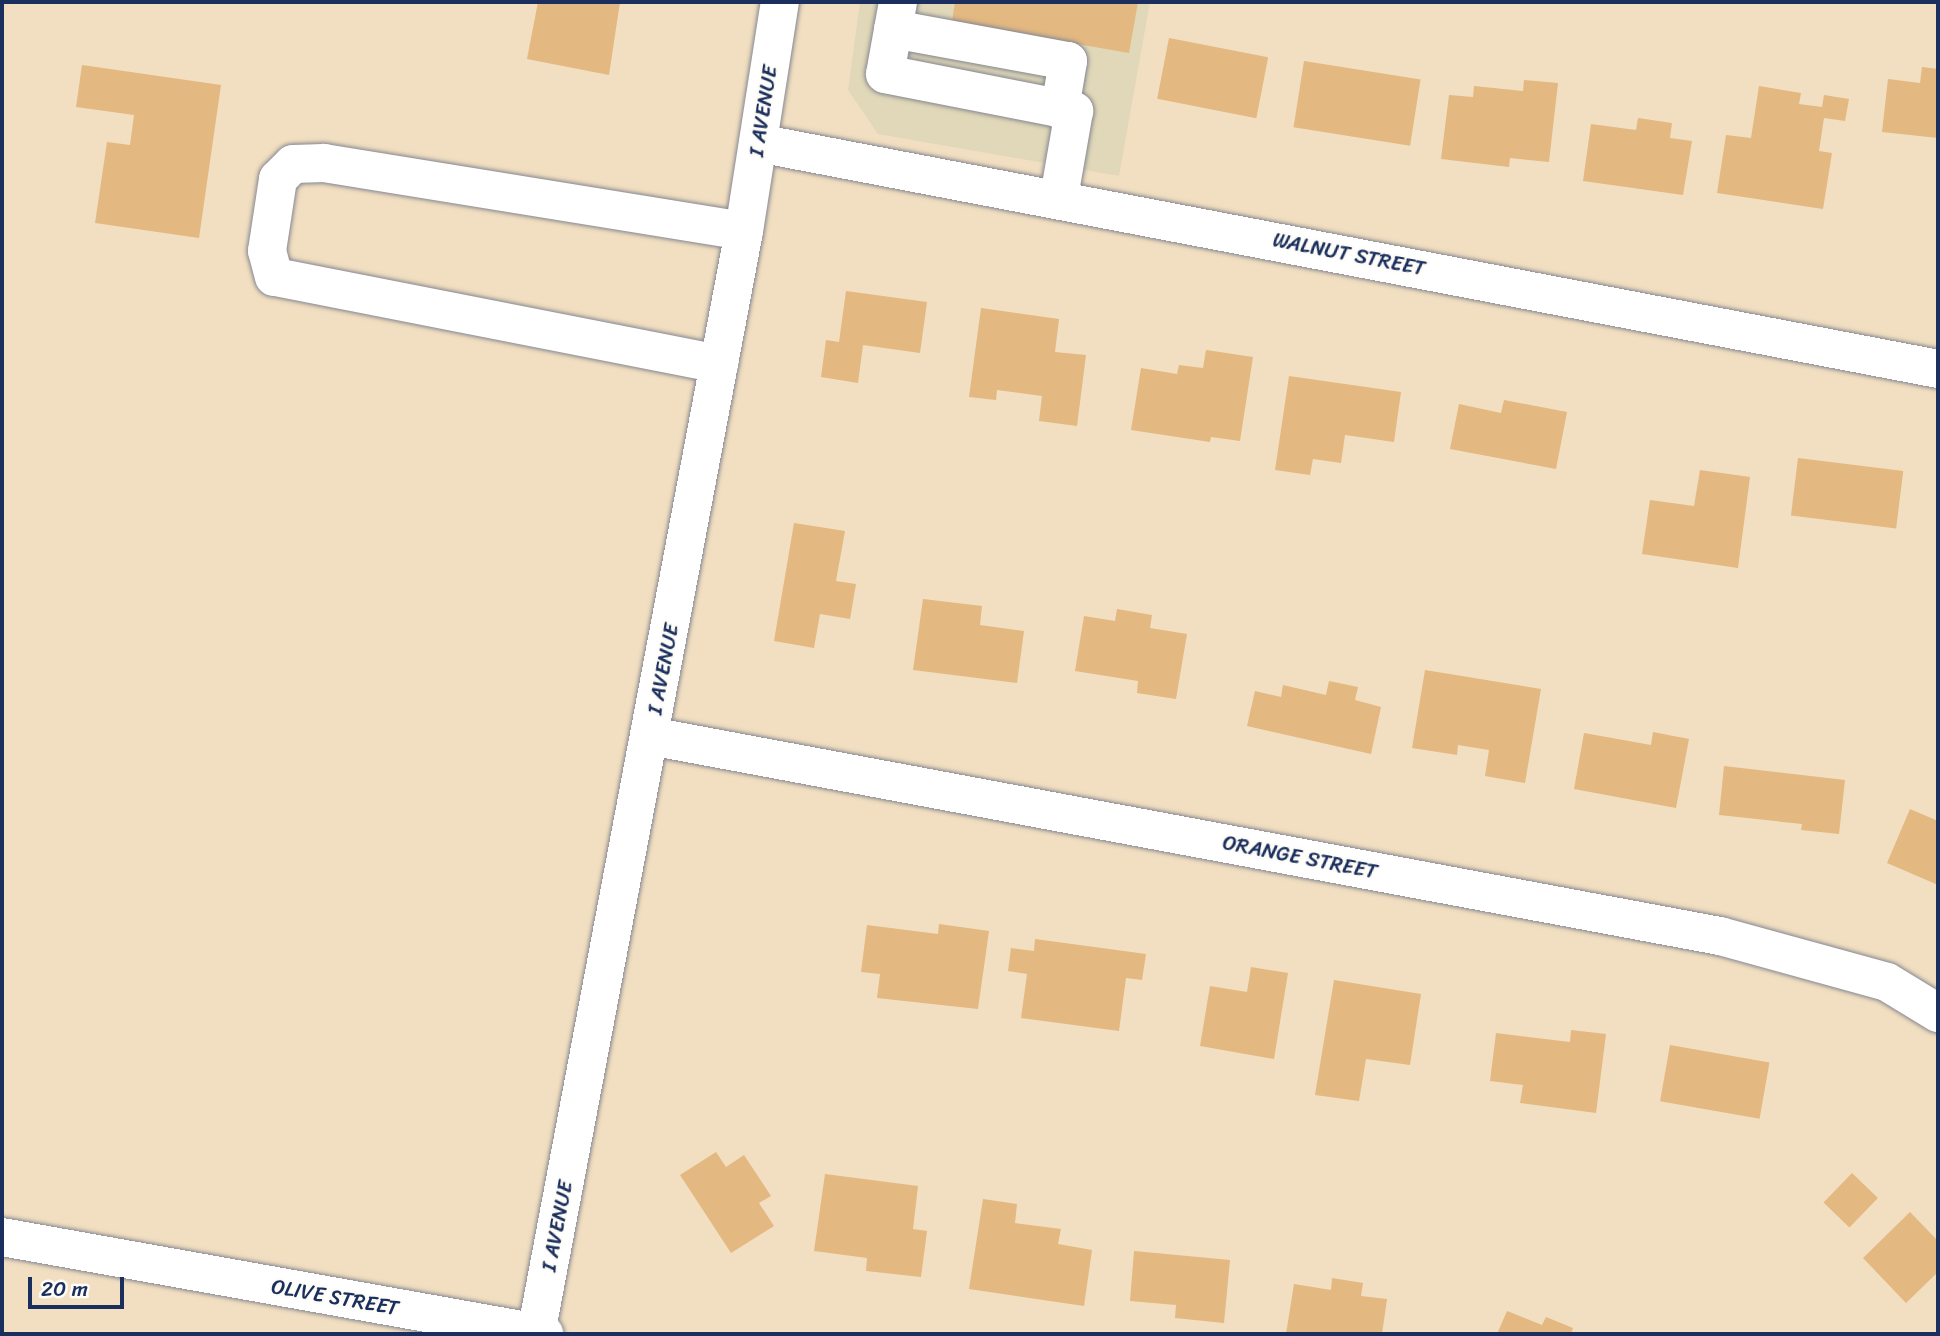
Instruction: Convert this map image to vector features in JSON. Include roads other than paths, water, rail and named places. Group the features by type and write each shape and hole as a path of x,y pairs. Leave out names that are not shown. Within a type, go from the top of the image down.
{"street":[{"name":"I AVENUE","path":"538,1334 744,231 780,2"},
{"path":"896,15 885,74 1074,111 1059,197"},
{"name":"WALNUT STREET","path":"758,143 1059,197 1938,369"},
{"path":"719,364 274,277 267,251 278,179 293,164 324,163 744,231"},
{"name":"ORANGE STREET","path":"650,736 1720,936 1887,982 1938,1013"},
{"name":"OLIVE STREET","path":"2,1237 538,1334"}]}
